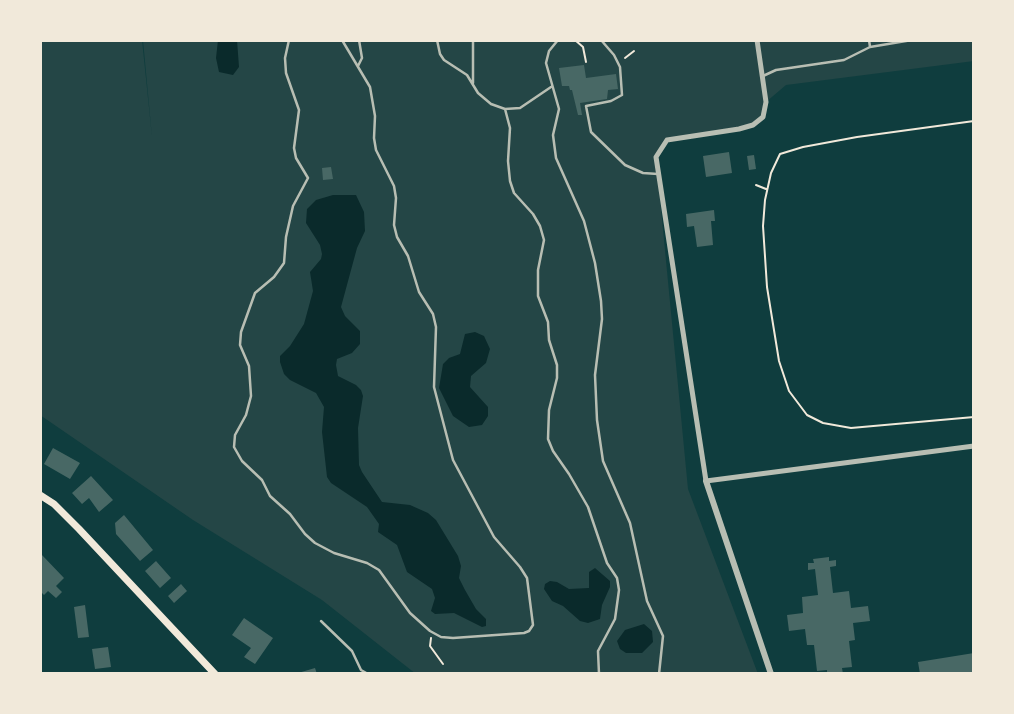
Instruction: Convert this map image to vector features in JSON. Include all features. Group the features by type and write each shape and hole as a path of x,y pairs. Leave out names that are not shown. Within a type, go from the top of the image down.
{"main road":[{"path":"40,495 54,504 79,529 215,674"}],"street":[{"path":"757,40 766,102 763,117 753,125 738,129 667,140 656,157 706,481 771,674"},
{"path":"706,481 974,446"}],"lane":[{"path":"298,40 289,41 285,58 286,73 299,110 294,149 296,159 308,178 293,206 284,263 274,277 254,293 240,332 240,345 249,366 251,396 246,415 235,435 234,447 242,461 262,480 270,496 290,514 305,534 334,553 367,563 379,570 410,613 434,633 453,638 529,631 533,625 527,578 494,537 453,460 434,387 436,327 433,314 419,292 408,256 397,237 394,225 394,186 376,150 375,116 370,87 342,40"},
{"path":"358,66 362,58 359,40"},
{"path":"438,40 440,54 444,60 467,75 478,93 491,104 505,109 520,108 551,87"},
{"path":"473,40 473,83"},
{"path":"558,40 549,51 546,63 559,109 552,135 556,158 584,221 595,262 602,319 595,375 597,420 603,461 630,523 647,601 663,636 659,674"},
{"path":"601,40 618,63 622,95 611,101 586,106 591,132 625,165 643,173 658,174"},
{"path":"869,40 870,47"},
{"path":"763,76 776,70 844,60 870,47 912,40"},
{"path":"505,109 510,128 510,181 514,193 540,226 544,240 538,270 538,296 548,322 549,340 557,365 557,378 549,410 548,439 588,507 607,563 617,578 619,590 615,619 598,651 599,674"},
{"path":"321,621 352,651 361,670 368,674"}],"path":[{"path":"575,40 583,47 586,62"},
{"path":"618,63 634,51"},
{"path":"974,121 857,136 780,154 771,173 763,226 765,263 779,360 789,391 807,415 823,423 851,428 974,417"},
{"path":"755,186 767,190"},
{"path":"434,633 430,646 443,664"}],"shaded area":[{"path":"40,40 142,40 152,137 143,40 974,40 974,61 786,85 766,102 763,117 753,125 667,140 656,157 688,489 758,674 416,674 322,600 193,520 40,415"},
{"path":"218,40 237,40 239,67 233,75 219,72 216,58"},
{"path":"333,195 356,195 364,212 365,231 357,248 341,307 345,316 360,331 360,344 352,353 337,359 336,365 338,376 356,385 363,396 358,428 359,465 382,502 410,505 436,520 458,556 461,566 459,578 476,609 486,619 486,626 482,627 454,613 435,614 431,611 435,598 432,589 407,572 397,545 378,532 379,524 367,507 331,483 327,477 322,432 324,407 316,393 284,374 280,356 304,324 313,291 310,272 322,254 320,245 306,223 307,209 316,200"},
{"path":"475,332 484,336 490,349 486,363 471,376 470,387 488,407 488,416 482,425 469,427 453,416 439,388 443,364 449,358 460,354 465,334"},
{"path":"595,568 610,581 610,587 602,605 600,619 588,623 580,621 563,606 552,601 544,589 545,584 550,581 569,589 589,588 589,572"},
{"path":"644,624 652,631 653,642 642,653 626,653 620,649 617,641 625,630"}],"building":[{"path":"584,65 586,78 616,74 618,89 608,90 607,99 580,103 582,115 578,115 572,90 569,86 562,86 559,68"},
{"path":"729,152 732,173 706,177 703,156"},
{"path":"754,155 756,169 749,170 747,156"},
{"path":"331,167 333,179 323,180 322,168"},
{"path":"714,210 715,221 711,221 713,245 697,247 694,226 687,227 686,214"},
{"path":"53,448 80,463 70,479 44,464"},
{"path":"91,476 113,500 99,512 89,498 82,504 72,493"},
{"path":"124,515 153,550 140,561 116,534 115,523"},
{"path":"42,555 64,578 56,586 62,592 56,598 48,591 44,595 40,591"},
{"path":"829,557 829,561 836,560 836,566 830,567 833,593 849,591 851,608 868,606 870,621 853,623 855,640 849,641 852,667 842,668 843,674 827,674 827,670 817,671 814,645 807,645 805,629 789,631 787,615 803,613 802,597 818,595 815,569 808,570 808,563 814,563 813,559"},
{"path":"156,561 171,578 160,588 145,571"},
{"path":"181,584 187,591 174,603 168,596"},
{"path":"85,605 89,637 78,638 74,607"},
{"path":"244,618 273,638 255,664 244,657 251,648 232,635"},
{"path":"108,647 111,667 95,669 92,649"},
{"path":"974,653 974,674 920,674 918,662"},
{"path":"315,668 317,674 298,674 298,673"}]}
